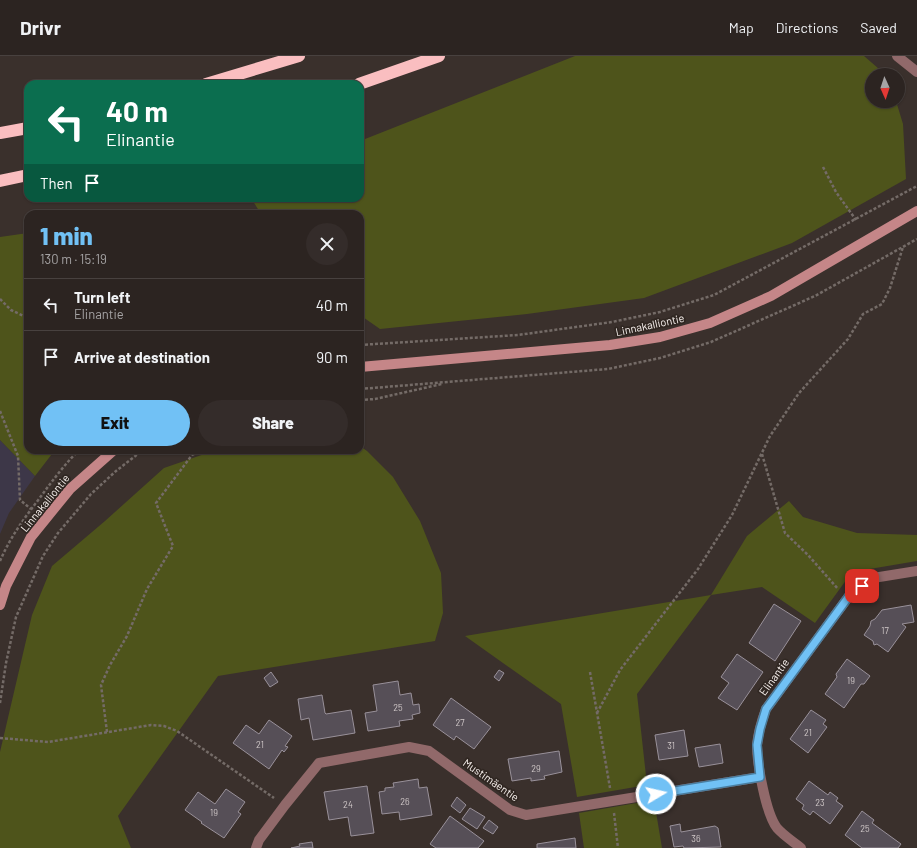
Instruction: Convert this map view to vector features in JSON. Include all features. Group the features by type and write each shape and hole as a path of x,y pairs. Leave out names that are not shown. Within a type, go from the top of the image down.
{"highway":[{"path":"219,80 298,56"},
{"path":"364,82 439,56"},
{"path":"0,133 24,129"},
{"path":"0,181 24,176"}],"main road":[{"name":"Linnakalliontie","path":"364,367 610,345 660,337 710,324 771,296 917,211"},
{"name":"Linnakalliontie","path":"0,605 6,586 31,537 70,489 109,454"}],"street":[{"path":"897,56 917,72"},
{"name":"Elinantie","path":"801,848 777,828 768,809 760,777 757,745 766,709 852,592 873,578 917,571"},
{"name":"Mustimäentie","path":"256,848 259,840 319,763 409,746 429,751 510,810 526,815 760,777"}],"path":[{"path":"823,167 836,192 856,220"},
{"path":"364,345 518,335 612,322 660,312 714,295 917,186"},
{"path":"597,713 620,670 698,569 732,514 770,436 799,393 848,339 863,314 882,304 890,288 903,246"},
{"path":"0,299 11,310 24,316"},
{"path":"364,400 375,400 451,382"},
{"path":"0,411 18,456 20,500 31,509"},
{"path":"0,561 6,545 31,509 62,467 75,454"},
{"path":"0,703 6,663 16,617 43,556 58,533 91,494 138,454"},
{"path":"106,732 101,685 110,665 127,636 147,589 173,546 156,503 194,454"},
{"path":"761,454 785,533 832,581 846,599"},
{"path":"590,672 612,801 618,848"},
{"path":"0,738 48,742 151,725 164,726 177,731 285,805"}],"shaded area":[{"path":"0,440 35,476 9,513 0,534"}],"green space":[{"path":"575,56 864,56 878,68 865,68 865,108 898,108 903,124 906,179 792,243 644,298 527,314 380,329 364,318 364,210 258,210 254,202 364,202 364,139"},
{"path":"24,234 24,454 52,454 35,476 0,440 0,237"},
{"path":"364,449 393,477 420,521 441,573 443,613 435,641 218,676 118,816 131,848 0,848 0,752 32,615 52,566 164,468 204,454 364,454"},
{"path":"789,501 803,517 857,533 917,535 917,561 852,572 815,623 762,587 711,595 747,536"},
{"path":"711,595 637,694 647,785 577,797 561,704 465,636"},
{"path":"654,800 662,848 584,848 579,813"}],"building":[{"path":"774,604 801,621 775,661 749,643"},
{"path":"911,605 914,622 902,624 906,627 888,652 877,644 874,645 873,641 864,635 870,626 871,621 875,619 882,610"},
{"path":"737,654 763,672 737,710 718,698 729,683 721,677"},
{"path":"847,659 870,676 864,684 861,684 844,708 825,694 837,677 836,674"},
{"path":"499,670 504,673 499,681 494,677"},
{"path":"271,672 278,682 270,687 264,678"},
{"path":"398,681 400,695 411,693 413,705 419,704 420,713 412,715 413,719 399,721 400,726 368,731 365,713 377,711 373,685"},
{"path":"322,695 326,714 351,710 355,733 313,740 309,718 301,720 298,699"},
{"path":"451,698 491,727 474,749 456,736 454,740 433,725"},
{"path":"811,710 826,720 823,724 827,727 808,753 790,739"},
{"path":"269,720 292,736 285,746 288,747 284,752 282,750 269,769 233,743 246,725 259,734"},
{"path":"684,730 688,756 659,760 655,735"},
{"path":"720,744 723,763 699,767 695,748"},
{"path":"559,751 562,772 544,776 545,779 531,781 531,778 512,781 508,759"},
{"path":"418,779 419,788 427,787 432,815 400,820 399,812 382,814 379,792 385,791 385,788 394,787 393,783"},
{"path":"809,781 828,795 830,792 838,798 836,801 843,806 830,824 813,811 810,815 802,809 804,805 796,799"},
{"path":"367,786 374,833 351,836 348,817 329,820 324,792"},
{"path":"226,789 245,802 238,812 241,814 224,838 201,823 202,822 185,810 198,792 215,804"},
{"path":"457,797 466,805 460,813 451,806"},
{"path":"470,808 485,817 477,829 462,819"},
{"path":"862,811 874,820 872,823 901,844 898,848 862,848 845,835"},
{"path":"450,816 484,841 478,848 436,848 430,844"},
{"path":"489,820 498,827 493,834 483,828"},
{"path":"680,824 681,832 715,826 718,828 721,847 674,847 670,826"},
{"path":"575,838 576,848 537,848 537,844"},
{"path":"312,842 313,848 291,848 300,846 299,844"}],"route":[{"path":"656,794 760,777 757,745 766,709 852,592 862,586"}]}
